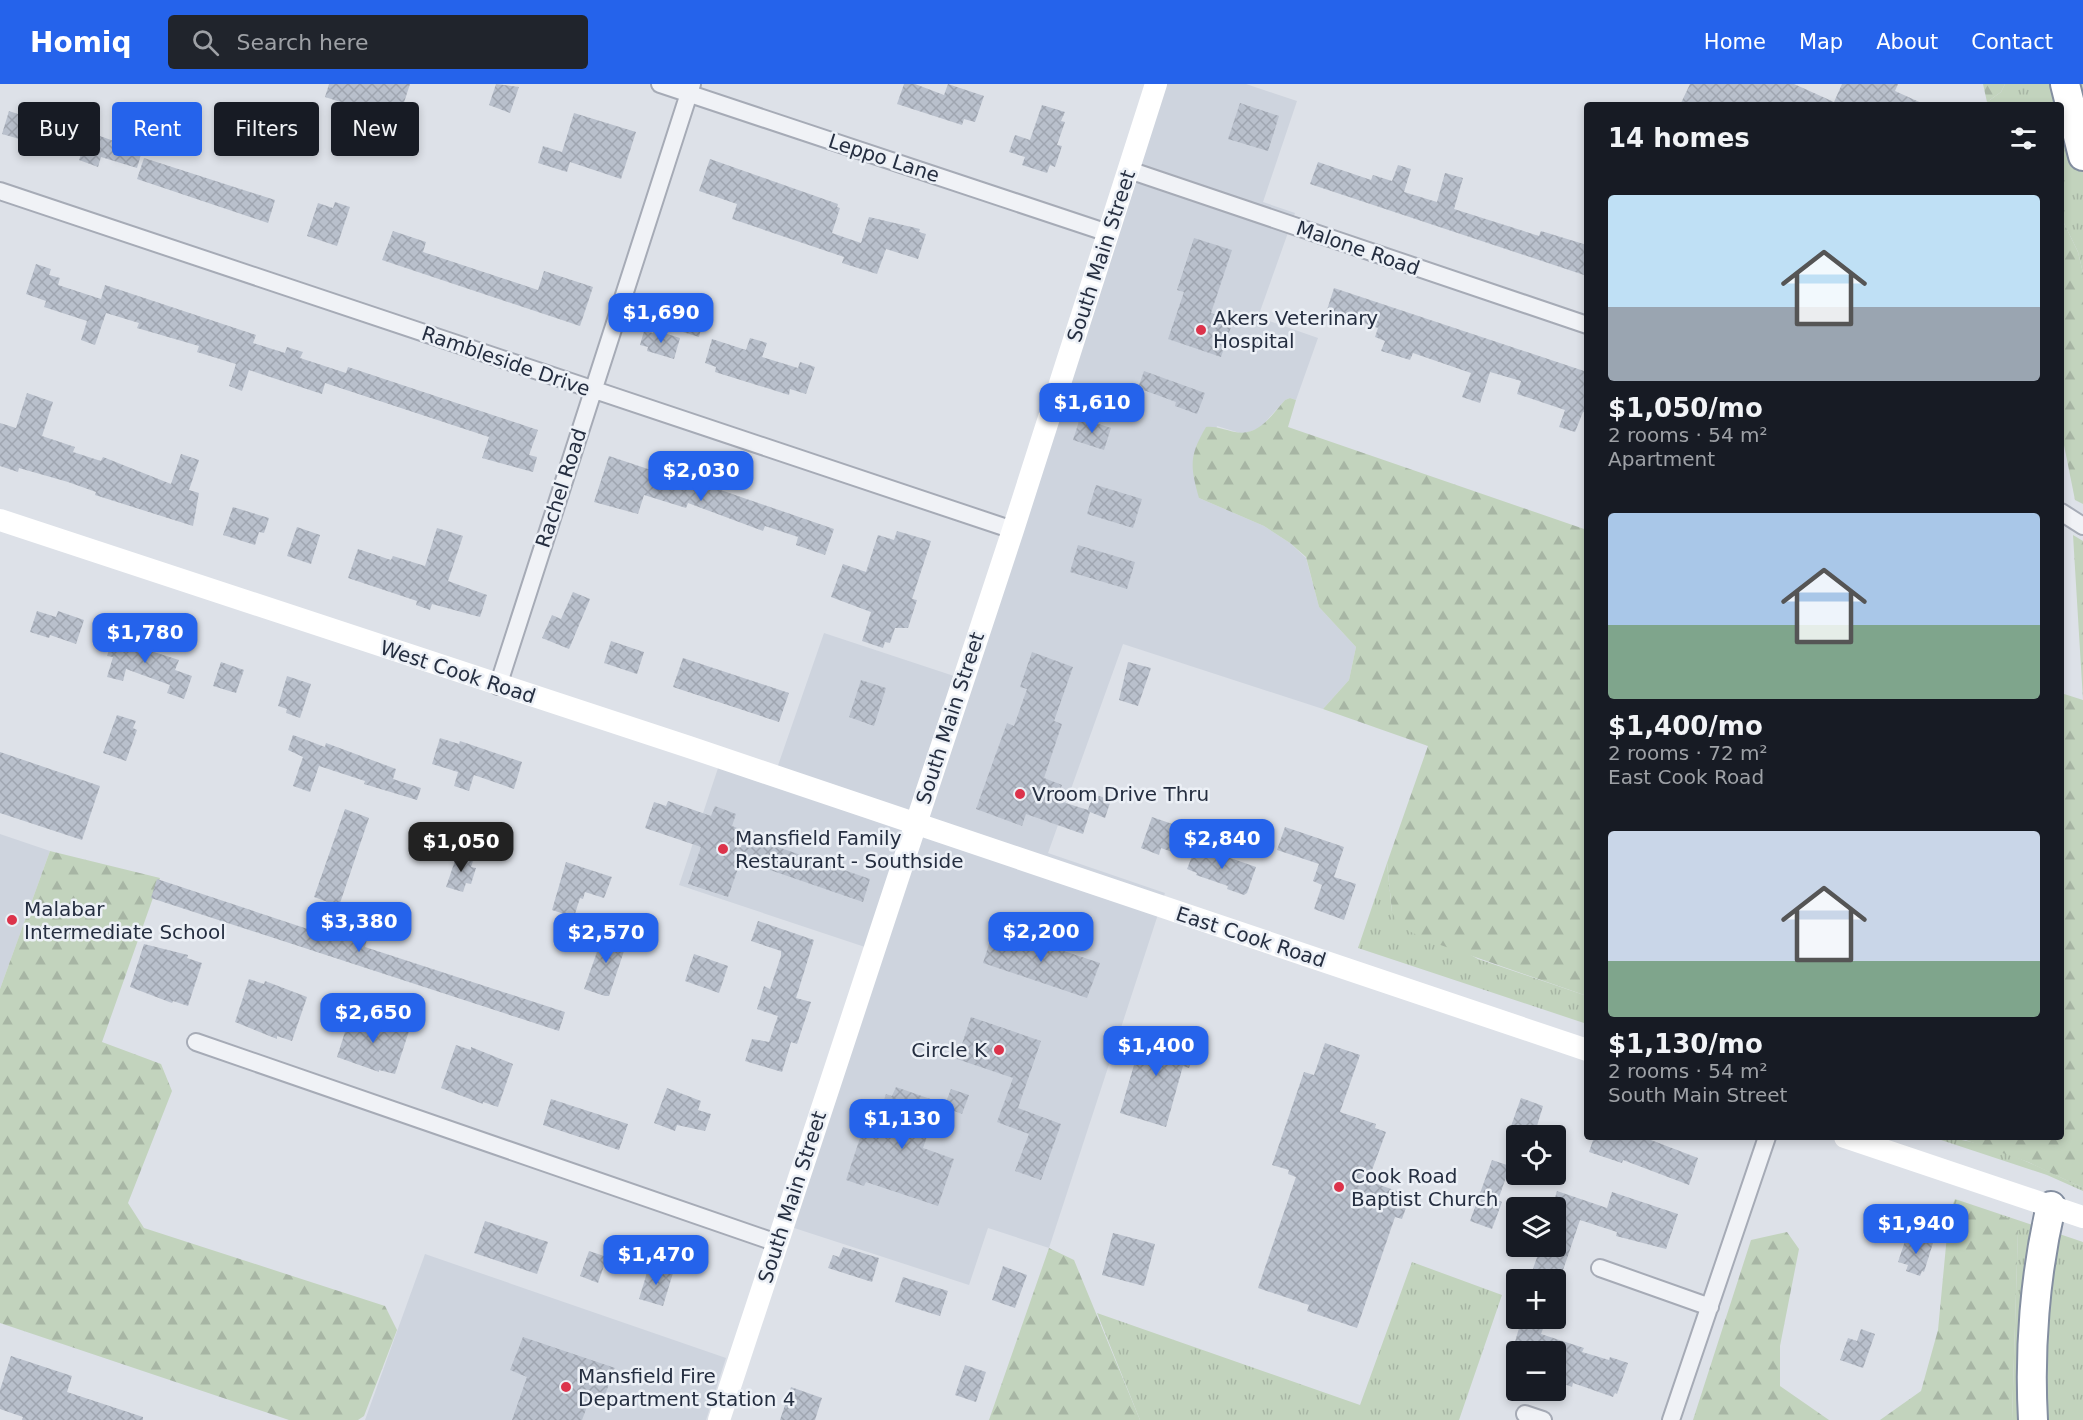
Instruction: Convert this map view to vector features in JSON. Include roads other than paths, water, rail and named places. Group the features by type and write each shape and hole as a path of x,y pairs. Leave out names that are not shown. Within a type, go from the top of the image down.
{"highway":[{"path":"2065,84 2083,156"},
{"path":"2033,1420 2037,1300 2044,1234 2051,1206"}],"main road":[{"name":"South Main Street","path":"719,1420 1013,530 1156,84"},
{"name":"West Cook Road","path":"0,520 916,824"},
{"name":"East Cook Road","path":"916,824 1584,1049"},
{"path":"1854,1140 2083,1217"}],"street":[{"name":"Leppo Lane","path":"660,84 690,89 1108,233"},
{"name":"Rachel Road","path":"498,686 690,89"},
{"name":"Malone Road","path":"1129,170 1584,324"},
{"name":"Rambleside Drive","path":"0,191 1013,530"},
{"path":"2064,514 2083,526"},
{"path":"196,1042 777,1243"},
{"path":"1671,1420 1766,1140"},
{"path":"1600,1268 1710,1307"},
{"path":"1525,1414 1543,1420"}],"place":[{"name":"Akers Veterinary Hospital","path":"1201,330"},
{"name":"Vroom Drive Thru","path":"1020,794"},
{"name":"Mansfield Family Restaurant - Southside","path":"723,849"},
{"name":"Malabar Intermediate School","path":"12,920"},
{"name":"Circle K","path":"999,1050"},
{"name":"Cook Road Baptist Church","path":"1339,1187"},
{"name":"Mansfield Fire Department Station 4","path":"566,1387"}]}
